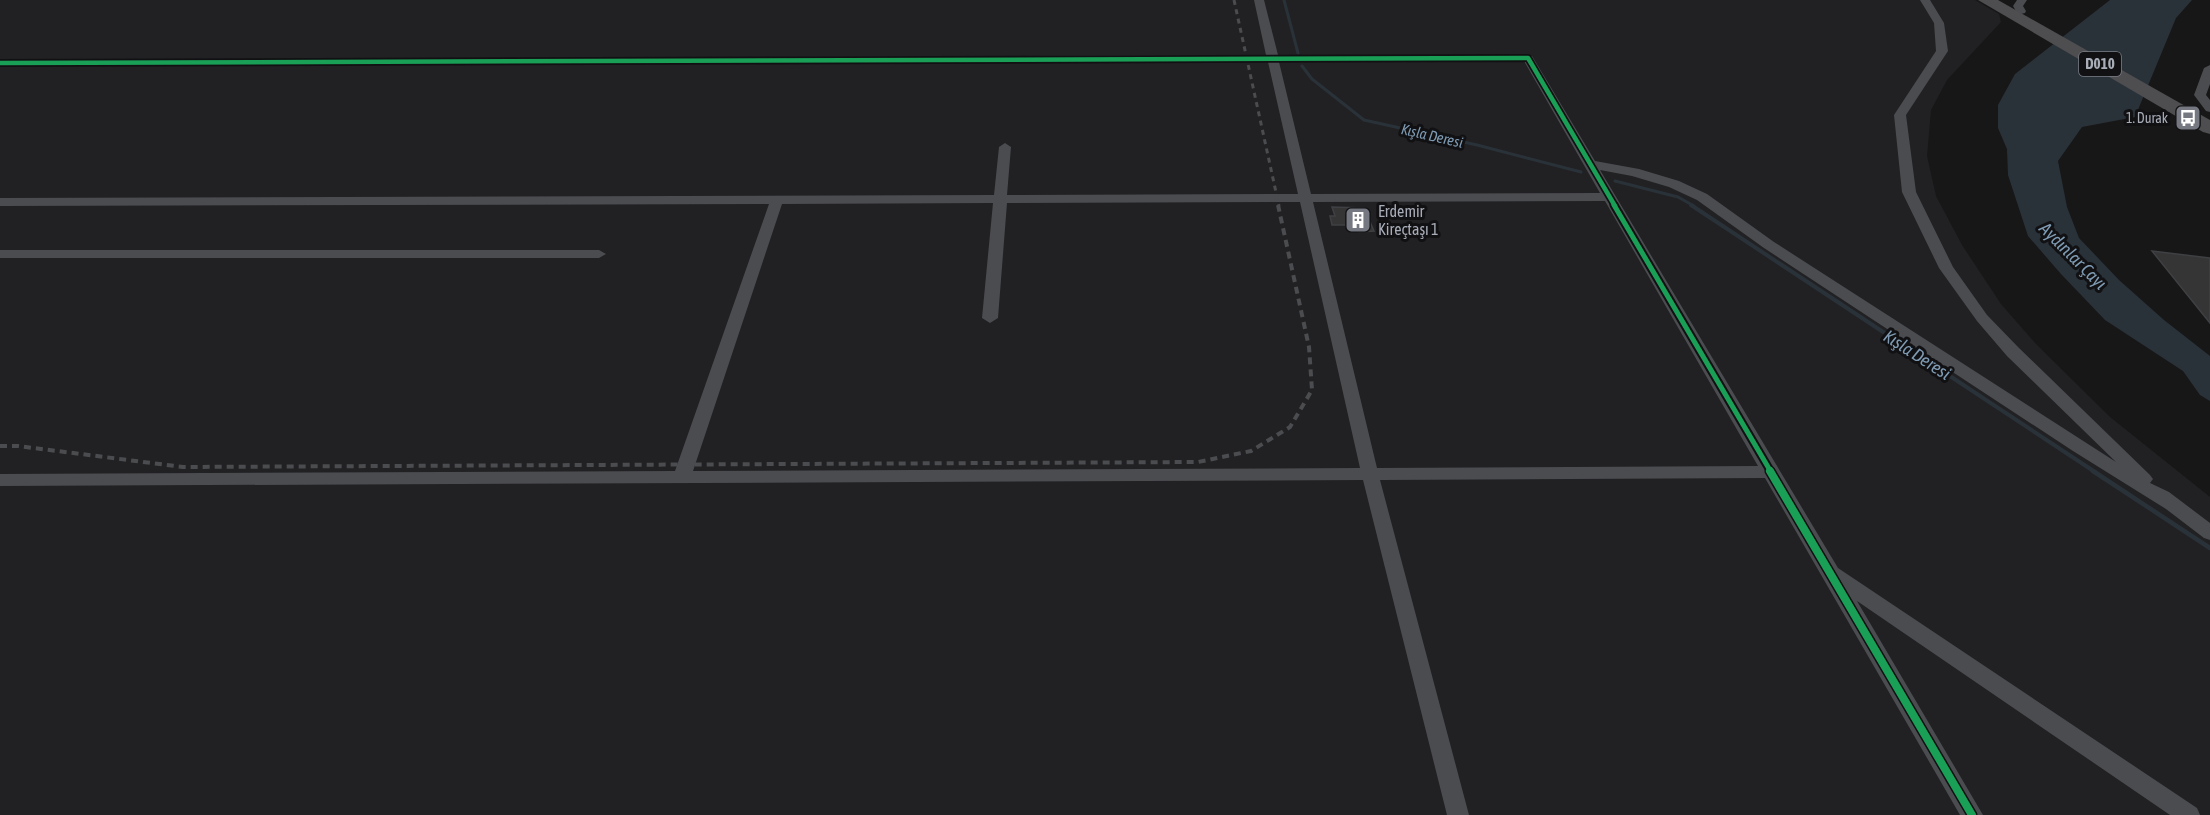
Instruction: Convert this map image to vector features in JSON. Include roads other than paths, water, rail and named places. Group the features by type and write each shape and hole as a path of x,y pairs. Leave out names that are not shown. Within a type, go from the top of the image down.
{"highway":[{"name":"D010","path":"1986,0 2019,9"},
{"name":"D010","path":"2002,0 2185,107 2210,117"},
{"name":"D010","path":"2185,107 2210,128"}],"street":[{"path":"1259,0 1370,472 1458,815"},
{"path":"1925,0 1939,23 1942,51 1900,115 1909,192 1946,268 1982,318 2013,352 2169,503"},
{"path":"0,63 1528,58 1972,815"},
{"path":"2210,68 2200,94 2210,108"},
{"path":"990,318 1005,147"},
{"path":"1589,164 1634,172 1674,184 1702,197 1769,245 2169,503 2210,532"},
{"path":"0,202 1608,197"},
{"path":"682,476 777,200"},
{"path":"0,254 599,254"},
{"path":"0,480 1370,472 1769,472"},
{"path":"1828,572 2189,815"}],"water":[{"name":"Aydınlar Çayı","path":"2110,0 2192,0 2176,18 2135,117 2082,127 2058,161 2067,207 2079,238 2119,280 2164,320 2210,356 2210,401 2200,395 2183,371 2105,320 2061,274 2028,236 2008,175 2007,149 1998,128 1998,105 2015,74"}],"waterway":[{"name":"Kışla Deresi","path":"1284,0 1298,53"},
{"name":"Kışla Deresi","path":"1302,66 1312,79 1364,120 1477,145 1581,172"},
{"name":"Kışla Deresi","path":"1615,181 1678,197 1694,206"},
{"name":"Kışla Deresi","path":"1691,205 2095,472"},
{"name":"Kışla Deresi","path":"2093,471 2210,548"}],"railway":[{"path":"1234,0 1279,206"},
{"path":"0,446 18,446 183,467 1198,462 1251,451 1290,427 1312,390 1309,347 1278,205"}],"place":[{"name":"1. Durak","path":"2188,118"},
{"name":"Erdemir Kireçtaşı 1","path":"1358,220"}]}
